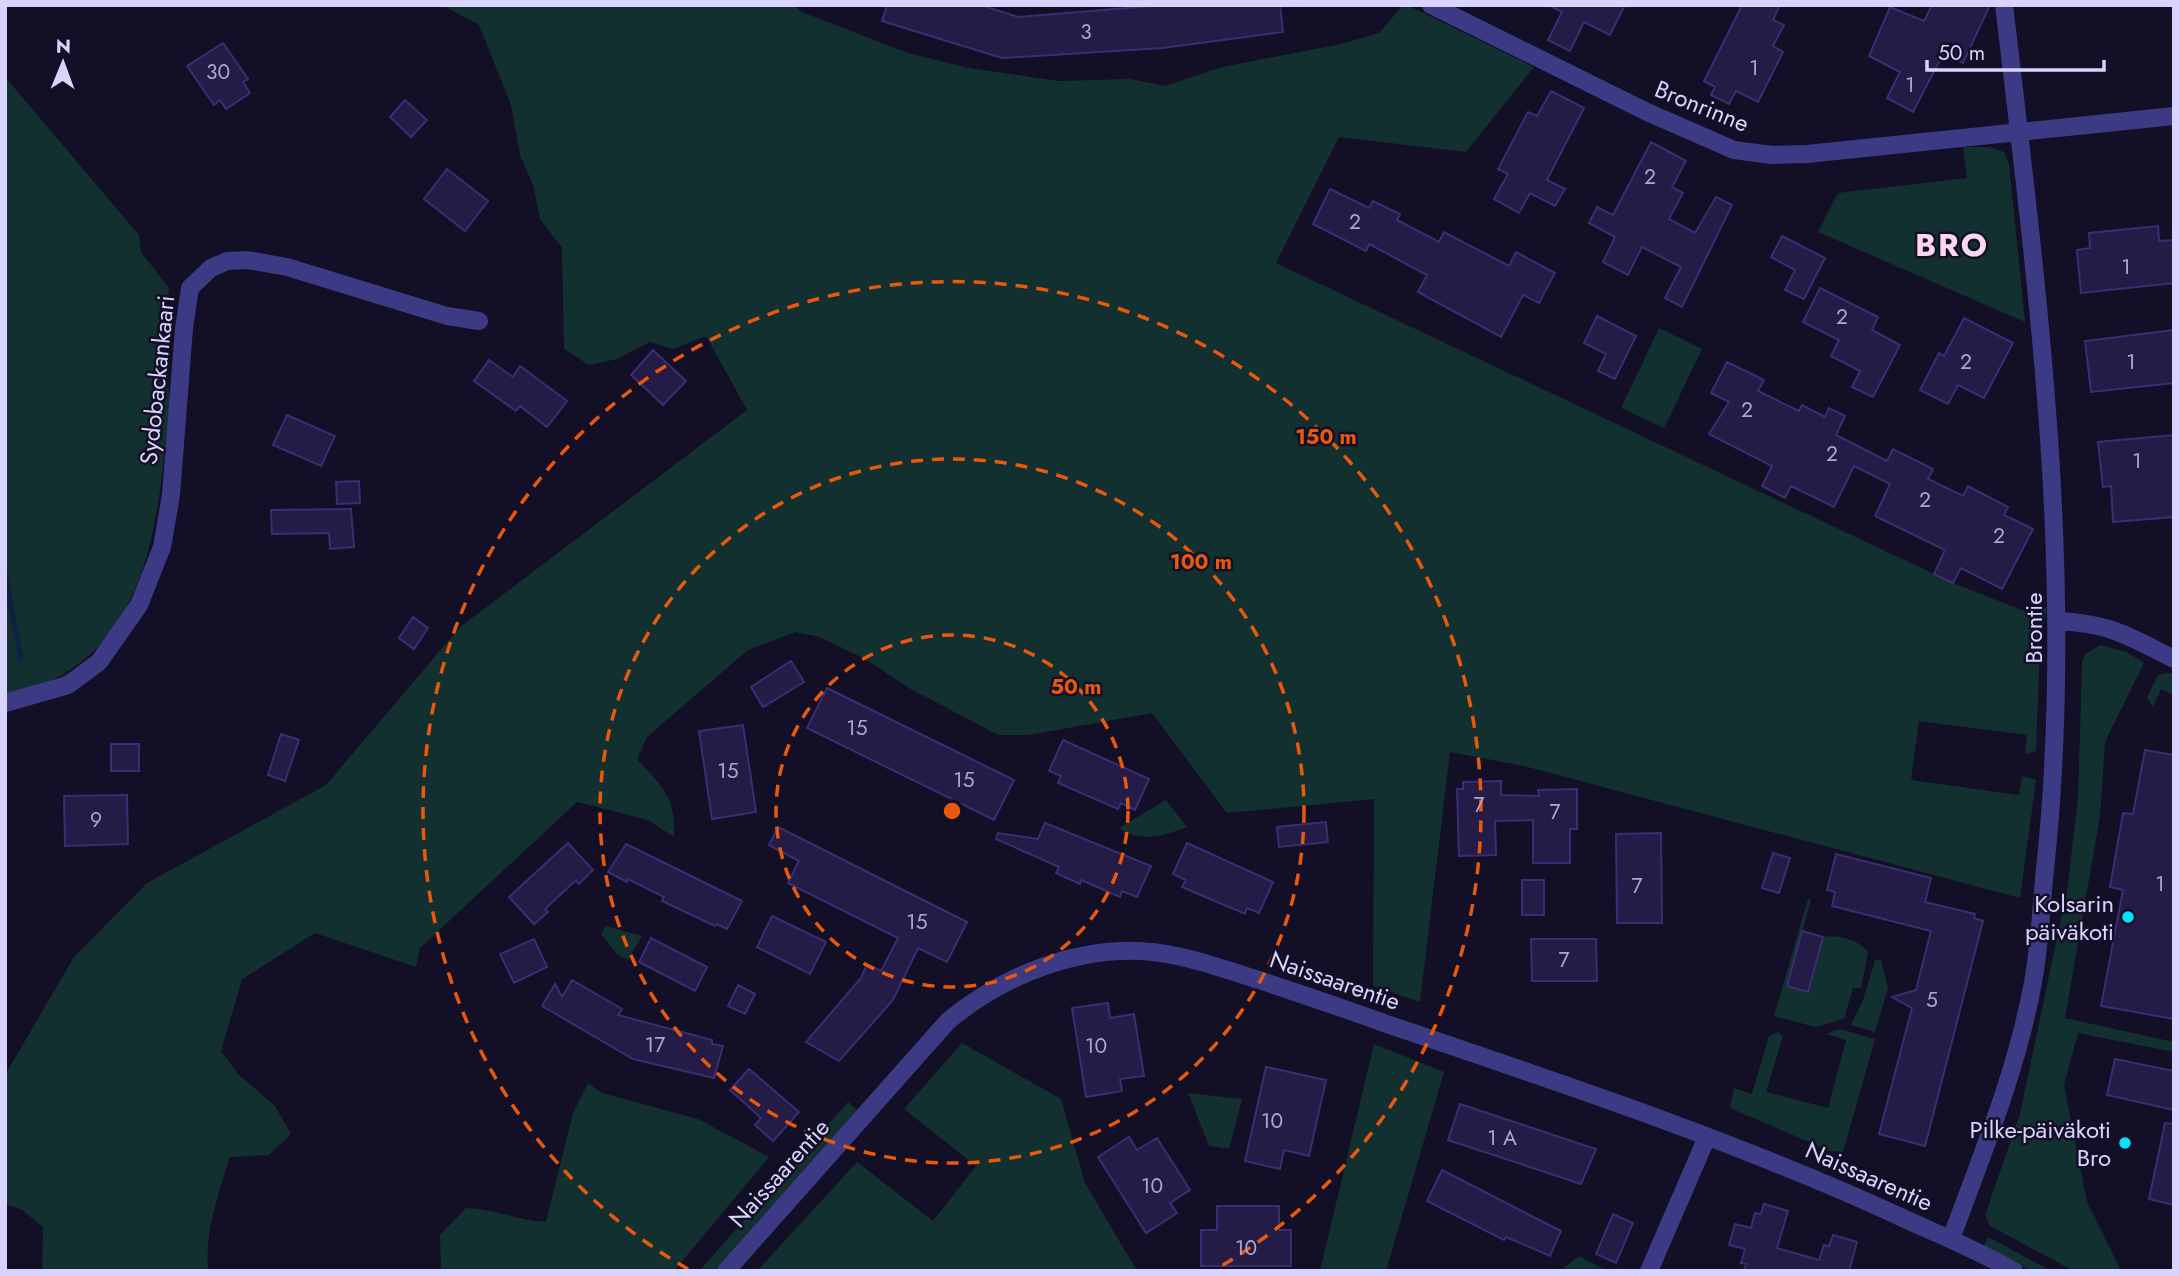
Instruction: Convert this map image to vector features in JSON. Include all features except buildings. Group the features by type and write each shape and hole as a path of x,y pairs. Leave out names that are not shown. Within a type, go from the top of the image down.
{"street":[{"name":"Bronrinne","path":"1431,5 1647,111 1734,150 1772,155 1807,154 2174,116"},
{"name":"Brontie","path":"1951,1239 2005,1096 2033,982 2053,795 2059,621 2049,430 2004,5"},
{"name":"Sydobackankaari","path":"5,703 68,685 99,662 138,605 162,547 171,495 184,328 190,288 211,268 227,261 287,267 447,316 479,321"},
{"path":"2059,621 2103,625 2174,659"},
{"name":"Naissaarentie","path":"726,1271 948,1021 991,989 1046,965 1083,955 1121,950 1194,959 1469,1051 1812,1175 2014,1271"},
{"path":"1649,1271 1707,1137"}],"green space":[{"path":"442,5 794,5 802,12 908,53 969,68 1059,81 1130,79 1165,86 1222,67 1341,44 1379,33 1403,5 1407,5 1534,67 1466,152 1339,137 1276,263 1953,583 2034,615 2047,607 2040,645 2036,751 2025,754 2027,735 1919,721 1911,780 2019,795 2022,776 2036,780 2020,898 1524,766 1450,752 1420,1002 1373,986 1374,799 1227,813 1152,713 1029,735 998,735 909,688 865,659 820,637 796,632 748,650 647,737 637,759 654,777 670,802 674,837 648,820 577,802 420,948 416,967 315,933 242,979 221,1051 238,1074 275,1106 291,1134 269,1155 230,1157 210,1227 208,1271 42,1271 43,1227 22,1210 5,1204 5,1075 74,957 147,883 326,785 460,627 747,410 706,336 673,349 650,342 617,359 589,365 564,349 562,248 540,219 533,185 520,155 511,105 479,25"},
{"path":"5,77 139,235 141,252 169,288 160,364 170,394 170,405 158,506 150,544 139,579 124,611 104,640 78,664 45,683 5,697 5,586 19,660 23,659 5,562"},
{"path":"1963,147 1990,147 2004,152 2009,164 2025,322 1818,232 1838,193 1967,178"},
{"path":"1659,328 1702,349 1664,428 1621,408"},
{"path":"2100,645 2127,652 2144,663 2105,742 2100,816 2065,1018 2174,1042 2174,1052 2078,1033 2064,1085 2087,1202 2121,1271 2074,1271 1990,1226 1985,1215 2020,1114 2067,890 2078,799 2082,663 2085,654"},
{"path":"2174,674 2174,695 2161,689 2153,707 2147,698 2158,675"},
{"path":"1166,800 1187,827 1153,837 1127,833 1119,828"},
{"path":"1808,899 1811,900 1787,986 1808,992 1823,937 1847,938 1868,952 1861,988 1853,988 1844,1019 1815,1027 1774,1016"},
{"path":"606,926 642,936 628,960 617,954 601,934"},
{"path":"1875,960 1881,960 1888,988 1875,1032 1851,1025 1863,1000"},
{"path":"1839,1029 1875,1039 1843,1152 1830,1151 1730,1108 1734,1088 1752,1094 1769,1036 1778,1032 1783,1036 1766,1092 1828,1108 1846,1040 1827,1034"},
{"path":"962,1043 1061,1099 1085,1183 1137,1271 757,1271 857,1162 933,1221 976,1166 904,1109"},
{"path":"1374,1044 1444,1072 1386,1271 1320,1271"},
{"path":"588,1083 602,1093 698,1119 769,1157 674,1271 441,1271 440,1235 466,1208 546,1222 573,1113"},
{"path":"1188,1093 1242,1099 1229,1149 1209,1146"},
{"path":"848,1102 857,1110 714,1271 699,1271"},
{"path":"1988,1237 2052,1271 2031,1271 1984,1246"},
{"path":"1579,1256 1607,1271 1560,1271"}],"water":[{"path":"5,562 23,660 19,662 5,586"}],"place":[{"name":"Kolsarin päiväkoti","path":"2128,917"},
{"name":"Pilke-päiväkoti Bro","path":"2125,1143"}],"district":[{"name":"BRO","path":"1952,245"}]}
